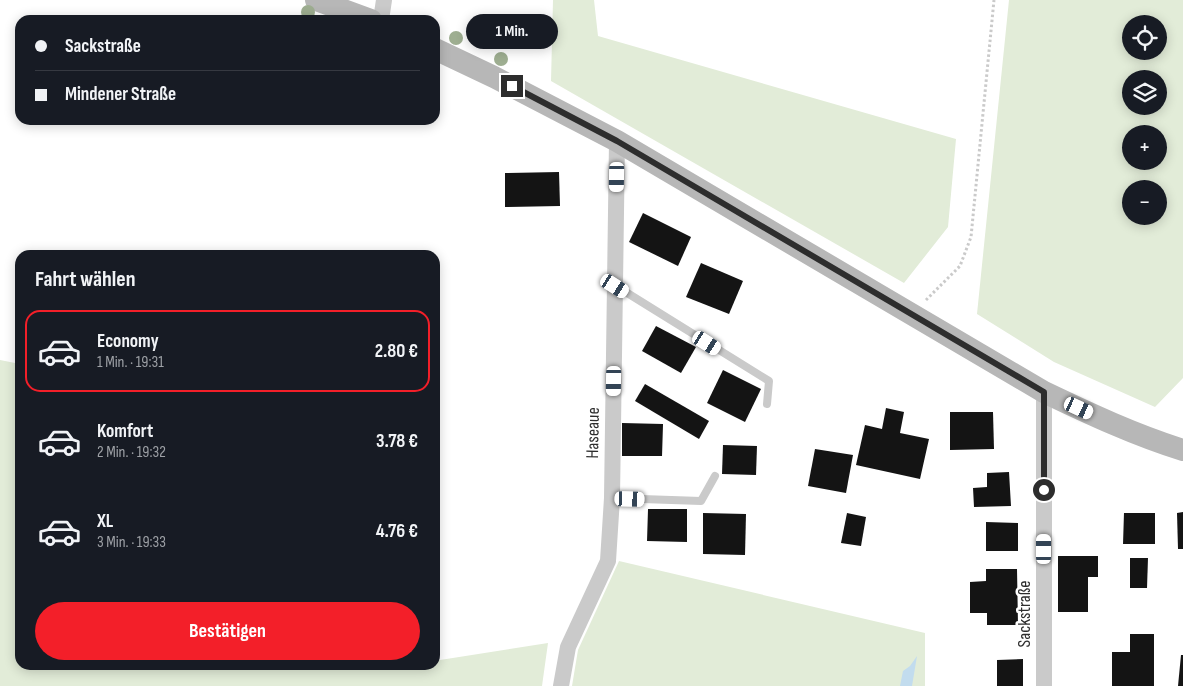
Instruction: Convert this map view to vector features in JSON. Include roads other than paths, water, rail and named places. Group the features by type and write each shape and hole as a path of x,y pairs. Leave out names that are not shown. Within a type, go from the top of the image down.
{"main road":[{"path":"316,0 357,15"},
{"path":"440,51 494,77 617,141 1044,392 1114,425 1183,450"}],"street":[{"path":"382,15 384,0"},
{"name":"Haseaue","path":"561,686 568,647 608,561 612,498 617,141"},
{"name":"Sackstraße","path":"1044,392 1044,686"}],"lane":[{"path":"615,286 769,381 767,404"},
{"path":"612,498 701,501 715,476"}],"water":[{"path":"917,656 912,686 900,686 903,671 910,666"}]}
